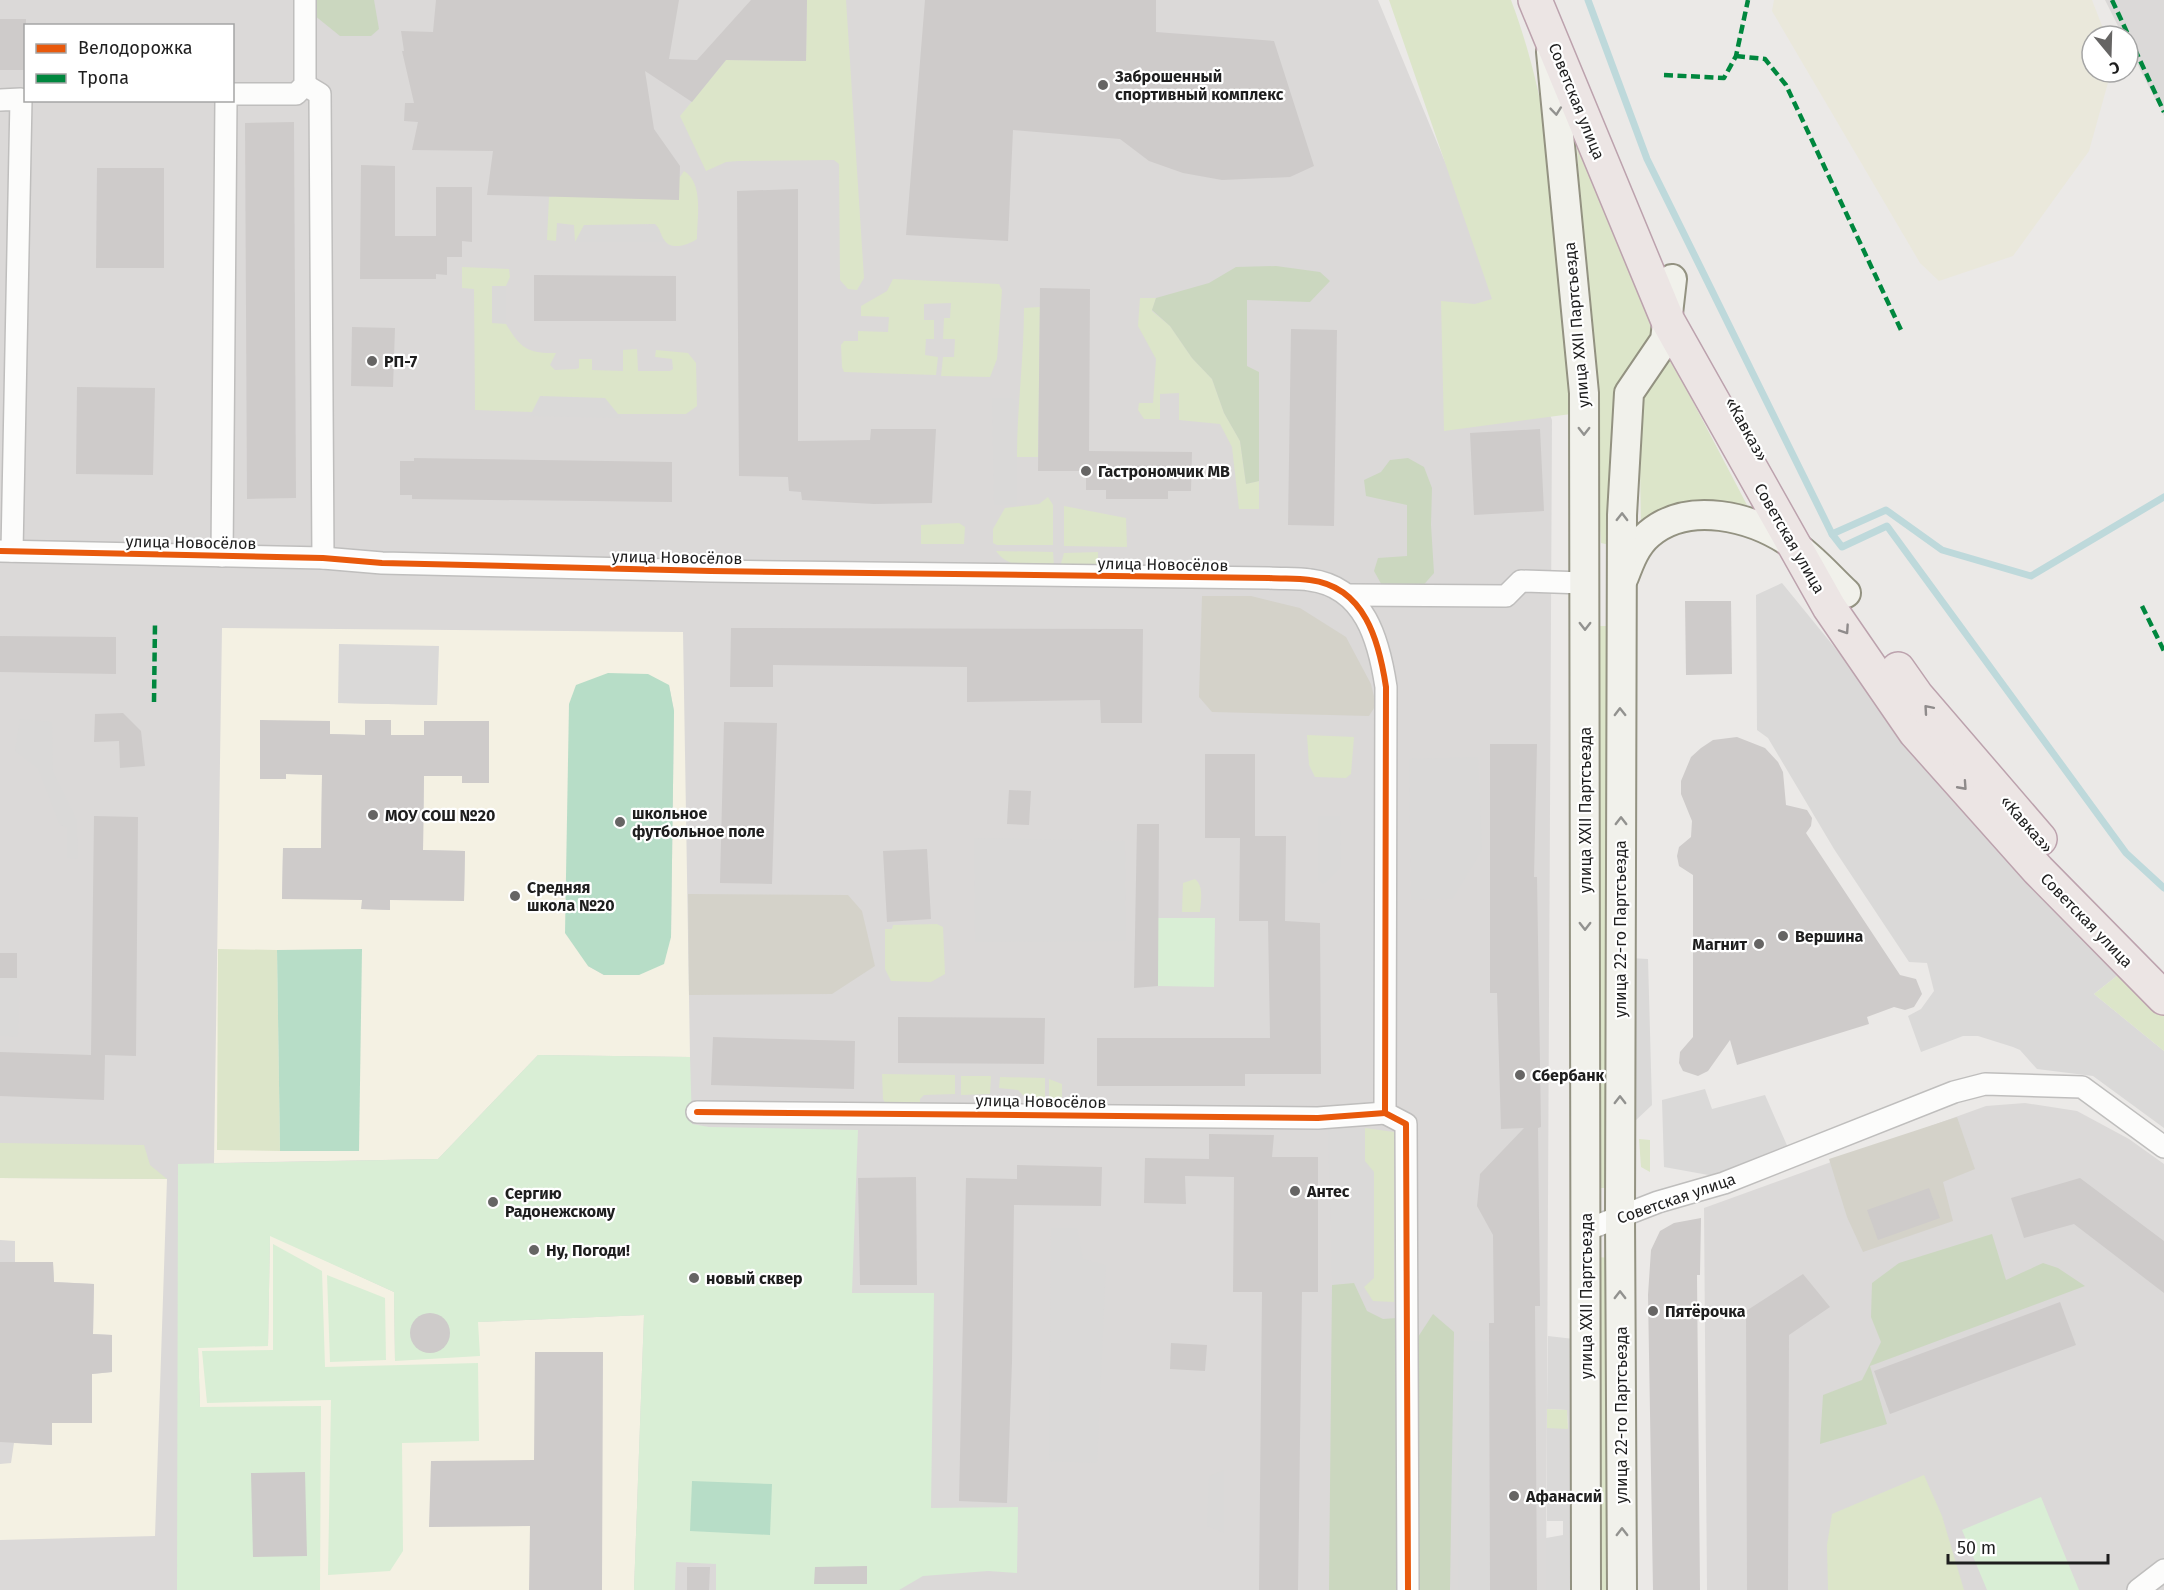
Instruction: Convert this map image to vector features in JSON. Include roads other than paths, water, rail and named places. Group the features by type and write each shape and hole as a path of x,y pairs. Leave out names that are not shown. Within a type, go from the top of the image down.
{"highway":[{"name":"Советская улица","path":"1535,0 1668,321 1829,607 1915,732 2038,870 2164,998"},
{"name":"«Кавказ»","path":"1555,0 1690,327 1813,545 1917,696 2080,886 2164,970"}],"main road":[{"name":"улица XXII Партсъезда","path":"1549,32 1584,393 1586,1590"},
{"name":"улица 22-го Партсъезда","path":"1622,1590 1620,1217 1622,515 1629,393 1661,347 1668,321 1672,279"},
{"path":"1584,583 1622,582 1634,553 1650,533 1685,515 1724,516 1757,525 1793,544 1846,593"}],"street":[{"path":"234,94 296,94 305,86 305,0"},
{"path":"305,86 320,94 322,558"},
{"path":"6,551 16,99"},
{"path":"222,556 226,102"},
{"name":"улица Новосёлов","path":"6,551 322,558 382,564 711,571 1269,578 1311,580 1330,585 1350,595"},
{"path":"1350,595 1506,596 1521,581 1584,583"},
{"path":"1350,595 1368,620 1378,645 1386,687 1385,1113 1406,1124 1408,1590"},
{"name":"Советская улица","path":"1586,1230 1658,1202 1725,1183 1954,1092 1985,1084 2082,1087 2164,1148"},
{"name":"улица Новосёлов","path":"697,1112 1306,1118 1385,1113"},
{"path":"2138,1590 2164,1570"}],"waterway":[{"path":"1588,0 1647,159 1832,534 1842,547 1887,526 2126,853 2164,888"},
{"path":"1832,534 1886,510 1942,550 2031,576 2164,497"}],"place":[{"name":"Заброшенный спортивный комплекс","path":"1103,85"},
{"name":"РП-7","path":"372,361"},
{"name":"Гастрономчик МВ","path":"1086,471"},
{"name":"МОУ СОШ №20","path":"373,815"},
{"name":"школьное футбольное поле","path":"620,822"},
{"name":"Средняя школа №20","path":"515,896"},
{"name":"Вершина","path":"1783,936"},
{"name":"Магнит","path":"1759,944"},
{"name":"Сбербанк","path":"1520,1075"},
{"name":"Антес","path":"1295,1191"},
{"name":"Сергию Радонежскому","path":"493,1202"},
{"name":"Ну, Погоди!","path":"534,1250"},
{"name":"новый сквер","path":"694,1278"},
{"name":"Пятёрочка","path":"1653,1311"},
{"name":"Афанасий","path":"1514,1496"}]}
